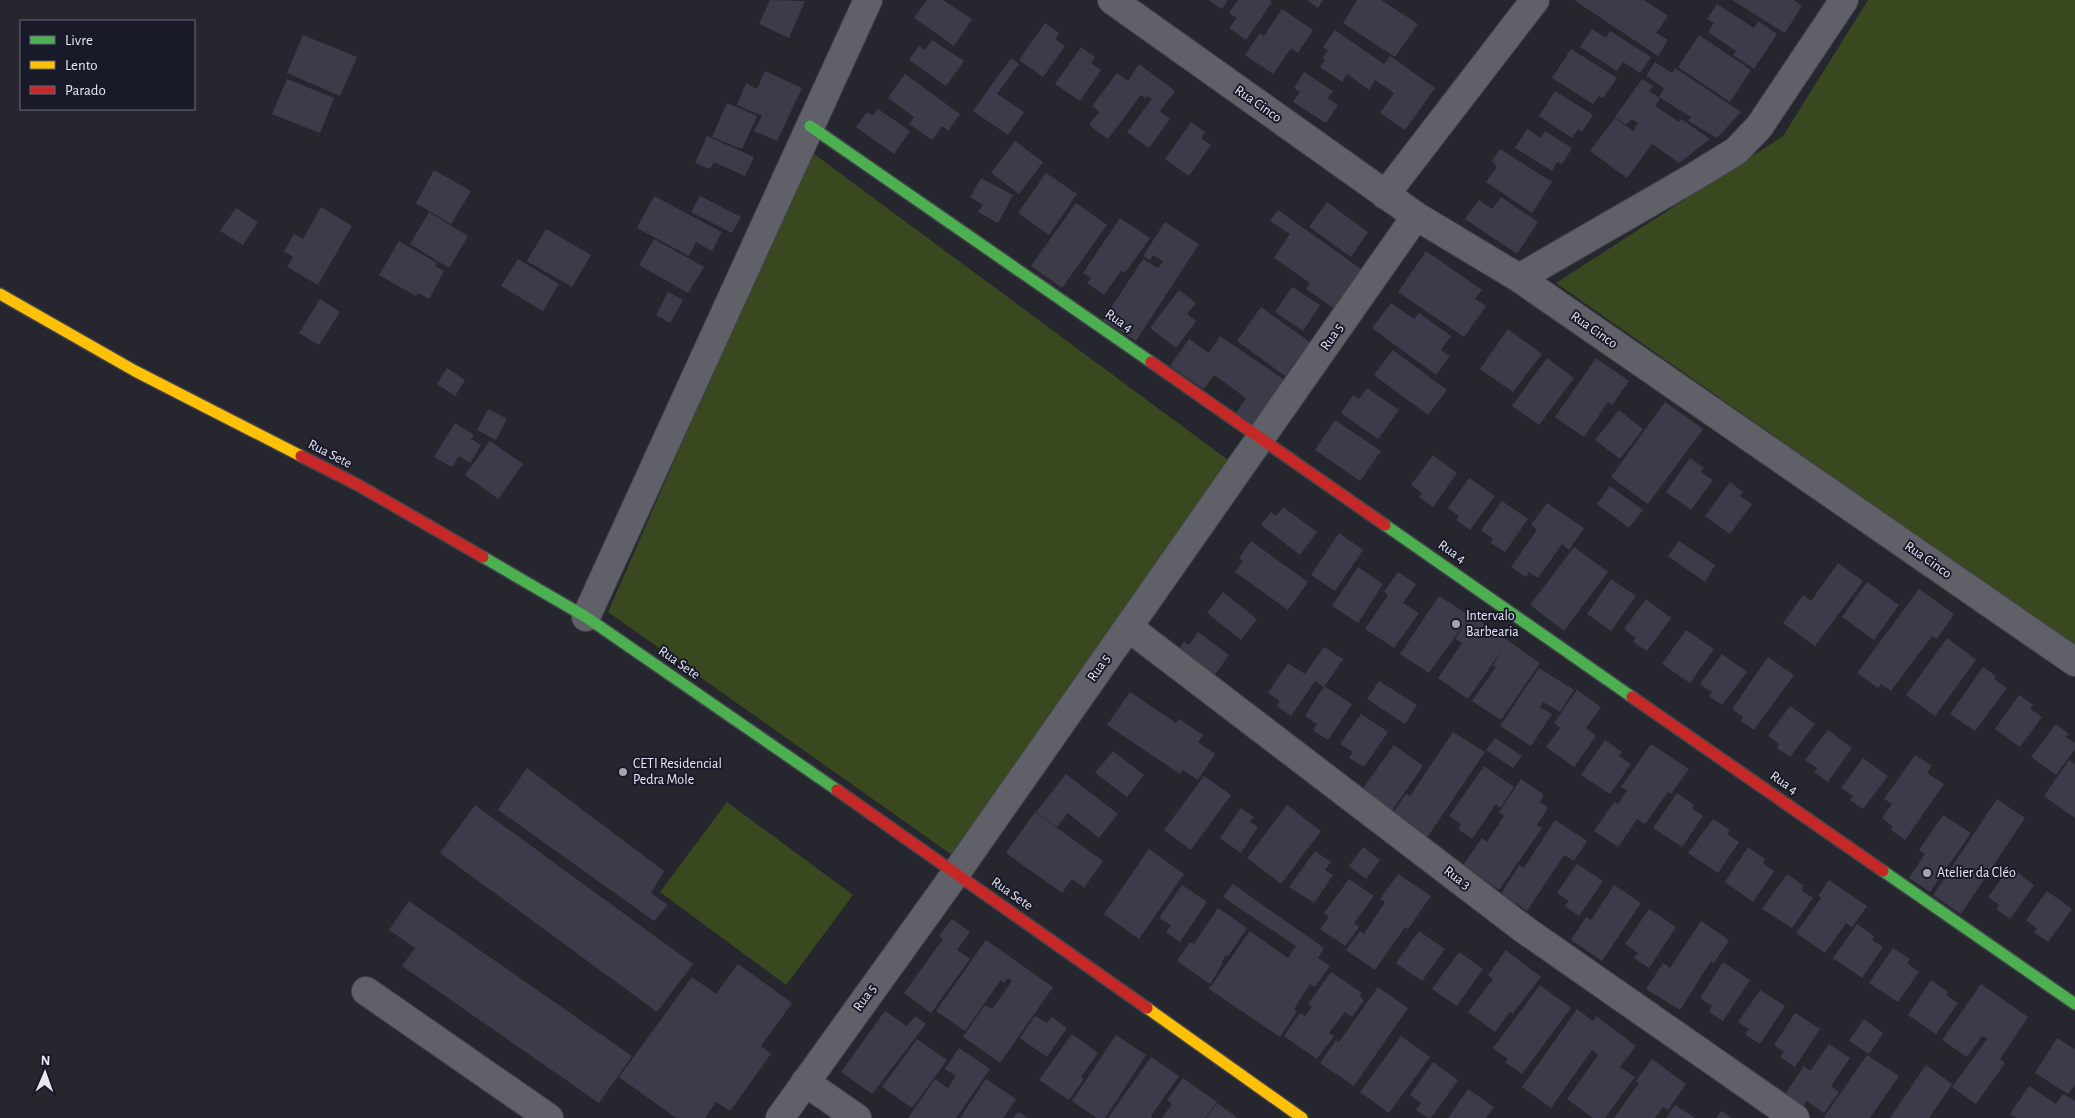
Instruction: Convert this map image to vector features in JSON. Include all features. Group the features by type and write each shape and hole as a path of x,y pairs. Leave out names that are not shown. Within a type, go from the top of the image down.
{"street":[{"path":"586,617 868,0"},
{"name":"Rua Cinco","path":"1112,0 1416,216 1519,278 2075,662"},
{"path":"1519,278 1736,151 1759,127 1844,0"},
{"path":"1386,195 1528,2"},
{"name":"Rua 4","path":"810,126 2075,1004"},
{"name":"Rua 5","path":"780,1118 956,873 1416,216"},
{"name":"Rua Sete","path":"0,294 135,371 358,486 586,617 956,873 1302,1118"},
{"name":"Rua 3","path":"1128,627 1525,930 1795,1118"},
{"path":"366,991 549,1118"},
{"path":"805,1082 856,1118"}],"green space":[{"path":"1868,0 2075,0 2075,647 1556,283 1783,136"},
{"path":"810,151 1232,463 952,855 608,612"},
{"path":"727,802 853,895 786,985 660,892"}],"building":[{"path":"770,0 805,1 789,38 759,24"},
{"path":"927,0 943,0 972,19 954,46 914,18"},
{"path":"1208,0 1228,0 1222,9"},
{"path":"1238,0 1270,0 1272,2 1246,40 1229,28 1237,18 1229,13"},
{"path":"1307,0 1323,0 1318,8"},
{"path":"1357,0 1381,0 1418,24 1395,57 1343,23"},
{"path":"1574,0 1644,0 1668,16 1656,33 1668,40 1658,56"},
{"path":"1732,0 1794,0 1802,6 1785,33"},
{"path":"1717,4 1754,28 1758,21 1777,34 1754,69 1733,55 1736,51 1708,32 1714,23 1707,19"},
{"path":"1282,9 1313,30 1298,53 1291,48 1273,74 1245,55 1260,33 1264,36"},
{"path":"1045,23 1059,33 1055,39 1065,46 1043,77 1019,60"},
{"path":"1592,29 1606,38 1610,31 1651,57 1640,73 1623,62 1617,71 1580,47"},
{"path":"1335,30 1384,64 1390,56 1435,88 1405,130 1380,113 1394,93 1375,80 1369,90 1347,74 1342,82 1320,67 1325,60 1322,58 1328,51 1323,47"},
{"path":"303,35 357,57 340,96 287,73"},
{"path":"1699,35 1751,70 1730,102 1678,67"},
{"path":"932,40 964,61 946,86 909,60 919,46 925,50"},
{"path":"1081,47 1095,57 1091,63 1101,70 1080,101 1055,84"},
{"path":"1571,49 1617,78 1603,98 1599,96 1593,104 1552,78"},
{"path":"1011,58 1019,64 997,94 1024,112 1008,135 973,111"},
{"path":"1655,62 1672,73 1675,68 1741,112 1717,138 1688,121 1691,117 1659,97 1664,88 1646,76"},
{"path":"1139,64 1175,91 1160,111 1170,119 1149,148 1127,132 1152,99 1147,96 1146,98 1141,95 1108,139 1089,125 1099,112 1092,106 1117,73 1128,81"},
{"path":"765,71 802,88 777,141 754,131 762,116 737,105 746,83 757,89"},
{"path":"1304,72 1333,91 1328,98 1338,105 1326,123 1293,102 1300,92 1294,88"},
{"path":"905,74 960,114 948,131 942,126 932,140 909,124 914,117 888,98"},
{"path":"287,79 334,98 320,133 272,114"},
{"path":"1642,79 1653,86 1649,91 1660,98 1655,106 1679,122 1681,119 1710,139 1679,163 1652,144 1627,178 1590,151 1615,118 1633,131 1638,123 1631,119 1626,125 1615,117"},
{"path":"1555,91 1593,115 1582,132 1578,129 1572,138 1539,116"},
{"path":"727,103 757,116 742,149 712,137"},
{"path":"878,109 910,131 894,154 856,127 867,112 873,116"},
{"path":"1191,122 1205,132 1201,138 1211,145 1189,176 1165,159"},
{"path":"1527,129 1541,138 1545,131 1572,148 1562,164 1557,162 1552,171 1515,148"},
{"path":"707,136 754,157 745,176 714,162 710,169 695,163"},
{"path":"1015,141 1043,162 1019,194 991,173"},
{"path":"1500,149 1552,182 1532,213 1486,182 1497,167 1492,161"},
{"path":"434,170 471,191 451,224 416,203"},
{"path":"1046,173 1077,194 1049,235 1018,213"},
{"path":"981,178 1013,195 998,223 978,212 983,205 970,197"},
{"path":"654,196 722,232 712,251 696,242 689,256 637,228"},
{"path":"700,196 741,217 732,233 691,212"},
{"path":"1501,197 1538,222 1517,254 1465,219 1479,200 1492,209"},
{"path":"1327,202 1368,232 1351,257 1309,227"},
{"path":"1076,203 1107,225 1062,288 1031,266"},
{"path":"321,207 352,226 318,285 287,267 293,257 284,251 294,234 303,239"},
{"path":"236,208 258,222 243,245 220,231"},
{"path":"1278,210 1364,271 1336,310 1306,289 1310,283 1274,258 1290,234 1270,221"},
{"path":"429,212 468,236 449,268 410,244"},
{"path":"1120,218 1150,238 1125,273 1121,271 1104,295 1087,283 1091,278 1083,273"},
{"path":"1165,222 1199,244 1136,341 1103,320 1143,259 1158,268 1163,261 1153,255 1150,260 1143,256"},
{"path":"546,229 591,255 572,287 527,261"},
{"path":"654,239 704,267 688,293 639,265"},
{"path":"399,241 437,263 435,266 444,271 429,299 418,293 416,296 379,275"},
{"path":"1426,251 1482,290 1475,299 1486,306 1464,337 1398,292"},
{"path":"518,259 559,284 543,311 501,286"},
{"path":"1292,287 1320,305 1303,331 1275,312"},
{"path":"1179,290 1196,303 1187,314 1196,321 1176,348 1150,328"},
{"path":"668,292 683,300 670,323 656,315"},
{"path":"320,299 340,312 319,345 299,333"},
{"path":"1391,303 1414,319 1419,313 1451,336 1441,350 1450,356 1436,375 1372,328"},
{"path":"1261,307 1310,342 1285,376 1237,341"},
{"path":"1508,329 1542,354 1513,392 1480,369"},
{"path":"1220,336 1286,381 1254,426 1236,413 1246,398 1214,375 1204,389 1170,366 1189,339 1209,353"},
{"path":"1393,350 1447,390 1428,415 1374,375"},
{"path":"1547,358 1574,378 1539,425 1512,406"},
{"path":"1596,358 1629,381 1612,405 1608,402 1584,437 1555,417"},
{"path":"447,368 465,380 455,396 437,384"},
{"path":"1367,388 1399,410 1378,439 1341,413 1353,395 1359,399"},
{"path":"1665,402 1703,429 1648,504 1611,477"},
{"path":"488,409 507,419 496,440 477,430"},
{"path":"1619,410 1643,429 1620,459 1595,440"},
{"path":"1335,420 1381,451 1360,481 1315,450"},
{"path":"455,423 474,435 471,439 481,445 470,463 459,456 452,467 434,457"},
{"path":"490,441 523,464 498,499 465,475"},
{"path":"1433,455 1457,473 1433,507 1419,497 1422,493 1411,485"},
{"path":"1690,458 1704,468 1701,472 1713,480 1691,510 1666,492"},
{"path":"1469,478 1495,496 1470,530 1456,520 1459,516 1448,508"},
{"path":"1730,482 1743,492 1740,496 1752,504 1730,534 1705,516"},
{"path":"1610,486 1643,510 1629,528 1597,504"},
{"path":"1502,501 1528,519 1505,552 1491,543 1493,539 1481,530"},
{"path":"1547,503 1584,528 1569,550 1562,544 1538,578 1529,572 1526,577 1511,567 1537,530 1531,525"},
{"path":"1283,507 1317,532 1300,555 1261,525 1271,512 1276,516"},
{"path":"1339,533 1363,550 1335,591 1311,575"},
{"path":"1251,541 1308,582 1288,610 1235,572 1243,561 1239,558"},
{"path":"1679,541 1715,565 1705,582 1668,556"},
{"path":"1574,547 1608,572 1564,631 1530,605"},
{"path":"1838,563 1863,581 1815,646 1783,623 1803,595 1811,601"},
{"path":"1358,567 1383,584 1358,623 1332,606"},
{"path":"1398,572 1416,584 1403,603 1419,613 1394,648 1365,629 1388,595 1384,592"},
{"path":"1611,579 1636,596 1611,631 1587,614"},
{"path":"1867,582 1899,605 1874,640 1842,617"},
{"path":"1919,589 1954,614 1937,639 1932,636 1891,691 1881,684 1878,688 1857,673"},
{"path":"1223,592 1257,619 1241,640 1207,613"},
{"path":"1439,596 1470,616 1429,673 1400,654"},
{"path":"1646,599 1671,618 1647,651 1633,642 1636,638 1624,629"},
{"path":"1471,615 1540,663 1501,720 1472,701 1496,667 1493,665 1504,647 1468,699 1438,678 1462,643 1455,639"},
{"path":"1686,630 1714,649 1690,683 1662,664"},
{"path":"1198,632 1229,655 1211,680 1175,654 1184,642 1189,645"},
{"path":"1947,638 1976,660 1935,716 1906,695"},
{"path":"1324,647 1343,659 1324,687 1315,681 1291,716 1277,706 1280,701 1268,693 1288,663 1305,674"},
{"path":"1722,654 1747,672 1722,705 1709,696 1712,692 1700,684"},
{"path":"1768,657 1794,675 1754,730 1741,721 1743,717 1732,709"},
{"path":"1983,667 1996,676 1994,679 2007,688 1975,731 1950,714"},
{"path":"1539,668 1574,690 1560,712 1543,702 1540,707 1552,714 1531,746 1500,726"},
{"path":"1379,681 1417,705 1405,724 1367,699"},
{"path":"1324,686 1352,704 1328,740 1313,730 1317,724 1305,716"},
{"path":"1577,690 1601,707 1586,728 1596,736 1574,767 1546,747 1560,728 1554,723"},
{"path":"1130,692 1176,723 1179,719 1203,735 1198,742 1215,754 1198,780 1183,770 1180,774 1107,725"},
{"path":"2019,695 2033,705 2030,709 2042,717 2020,747 1995,729"},
{"path":"1790,706 1815,724 1790,757 1777,748 1779,744 1768,736"},
{"path":"1361,714 1388,732 1364,767 1349,758 1353,752 1340,744"},
{"path":"2056,724 2069,734 2066,737 2075,743 2075,749 2056,775 2031,757"},
{"path":"1828,730 1852,748 1828,782 1814,772 1817,768 1805,760"},
{"path":"1453,732 1485,752 1426,839 1391,816 1406,794 1410,796"},
{"path":"1495,738 1522,756 1513,768 1486,750"},
{"path":"1605,740 1622,752 1619,756 1631,764 1610,794 1581,775"},
{"path":"1651,744 1689,769 1671,794 1668,792 1645,824 1637,819 1618,847 1594,831 1614,802 1618,804 1627,790 1621,787"},
{"path":"1394,745 1423,766 1389,815 1359,794"},
{"path":"1113,751 1144,775 1127,797 1095,773"},
{"path":"1915,755 1932,766 1927,773 1944,784 1905,840 1891,830 1893,827 1882,818 1892,804 1884,799"},
{"path":"1863,758 1888,776 1863,809 1850,800 1853,796 1841,788"},
{"path":"2069,760 2075,764 2075,818 2044,796"},
{"path":"1484,766 1514,787 1500,808 1496,804 1472,839 1458,829 1461,824 1449,816"},
{"path":"527,768 664,871 651,893 668,905 654,921 498,810"},
{"path":"1066,774 1118,814 1099,838 1068,813 1057,827 1036,812"},
{"path":"1204,776 1231,795 1191,850 1164,830"},
{"path":"1521,779 1544,795 1540,802 1548,808 1537,825 1542,828 1499,890 1463,865 1482,838 1487,842 1504,816 1499,812"},
{"path":"1677,793 1694,805 1692,808 1703,816 1682,847 1653,828"},
{"path":"1997,799 2025,818 1961,914 1933,895"},
{"path":"475,805 693,964 657,1012 440,853"},
{"path":"1287,805 1321,831 1281,884 1247,858"},
{"path":"1241,808 1254,817 1250,822 1258,827 1241,853 1220,838"},
{"path":"1035,812 1103,861 1084,888 1072,879 1062,893 1006,853"},
{"path":"1943,815 1971,833 1930,892 1909,878 1925,854 1919,850"},
{"path":"1713,819 1730,830 1727,834 1739,842 1718,873 1688,853"},
{"path":"1555,820 1587,841 1574,861 1564,855 1527,911 1501,894 1519,865 1524,868"},
{"path":"1363,847 1380,860 1366,879 1349,866"},
{"path":"1748,847 1765,859 1763,863 1774,871 1753,902 1725,882"},
{"path":"1149,849 1184,874 1139,939 1104,914"},
{"path":"1315,851 1331,862 1325,870 1333,875 1314,903 1289,887"},
{"path":"1577,864 1603,881 1579,916 1565,906 1569,901 1557,893"},
{"path":"2010,867 2034,885 2010,919 1996,909 1999,905 1988,897"},
{"path":"1398,874 1431,896 1408,929 1405,927 1375,970 1346,950 1360,931 1364,934 1385,902 1380,899"},
{"path":"1787,874 1804,886 1801,890 1813,898 1792,928 1762,909"},
{"path":"1349,879 1374,896 1354,923 1359,927 1345,946 1320,929 1329,917 1324,913"},
{"path":"1829,880 1867,906 1852,927 1846,923 1825,953 1796,933 1821,898 1818,896"},
{"path":"1233,884 1324,948 1318,958 1330,966 1315,987 1310,984 1294,1009 1297,1011 1280,1037 1209,989 1250,931 1288,958 1296,946 1223,897"},
{"path":"1182,885 1207,902 1180,942 1166,932 1171,925 1159,918"},
{"path":"1614,885 1641,903 1602,961 1571,940 1586,917 1591,920"},
{"path":"2047,891 2072,909 2048,942 2034,932 2037,929 2026,920"},
{"path":"409,901 632,1056 599,1103 402,966 415,948 389,930"},
{"path":"1218,908 1247,928 1228,956 1226,955 1222,961 1223,963 1210,984 1177,961 1190,942 1194,944"},
{"path":"1649,909 1676,927 1649,968 1634,958 1638,953 1625,944"},
{"path":"952,919 970,932 957,950 970,959 931,1013 904,993 943,939 939,936"},
{"path":"1701,921 1729,940 1714,963 1711,961 1680,1010 1646,989 1663,963 1670,968"},
{"path":"1857,924 1874,936 1872,940 1883,947 1862,978 1833,958"},
{"path":"1419,931 1445,949 1422,981 1396,963"},
{"path":"986,940 1053,987 1000,1063 963,1037 985,1005 992,1009 1012,981 1008,978 1004,983 1001,980 965,1031 936,1011"},
{"path":"1893,948 1910,959 1907,963 1919,972 1898,1002 1869,983"},
{"path":"1506,950 1541,977 1513,1013 1510,1012 1495,1032 1468,1012 1493,979 1488,975"},
{"path":"1459,952 1483,969 1457,1006 1432,989"},
{"path":"1723,962 1750,980 1723,1021 1709,1012 1712,1006 1700,998"},
{"path":"738,964 792,1003 761,1046 771,1054 730,1111 716,1102 705,1118 676,1118 619,1077 692,977 716,994"},
{"path":"1331,972 1362,993 1359,996 1364,1000 1352,1017 1345,1012 1329,1033 1334,1036 1317,1059 1284,1036 1300,1013 1305,1016 1312,1007 1308,1004"},
{"path":"1931,980 1948,992 1946,995 1958,1003 1936,1034 1908,1015"},
{"path":"1981,984 2028,1017 2000,1059 2005,1063 1976,1104 1952,1087 1987,1039 1982,1036 1967,1057 1942,1040"},
{"path":"1540,985 1571,1008 1522,1074 1505,1062 1508,1059 1493,1048"},
{"path":"1378,987 1408,1008 1354,1086 1320,1063 1336,1040 1339,1042"},
{"path":"1760,990 1785,1006 1760,1044 1745,1034 1749,1029 1738,1022"},
{"path":"1577,1009 1593,1021 1596,1016 1636,1046 1620,1067 1635,1077 1605,1118 1593,1118 1567,1099 1598,1055 1592,1050 1551,1108 1522,1087"},
{"path":"885,1011 907,1026 915,1016 926,1024 872,1094 841,1072"},
{"path":"1795,1013 1820,1029 1795,1067 1780,1057 1784,1052 1774,1045"},
{"path":"1035,1016 1047,1023 1052,1017 1067,1028 1047,1057 1020,1038"},
{"path":"1864,1019 1883,1033 1869,1054 1849,1041"},
{"path":"1072,1034 1098,1053 1081,1077 1084,1079 1069,1100 1039,1080"},
{"path":"1116,1035 1146,1055 1105,1118 1097,1118 1072,1101"},
{"path":"1401,1036 1430,1057 1389,1113 1360,1092"},
{"path":"2057,1038 2075,1049 2075,1085 2068,1094 2035,1073"},
{"path":"917,1039 947,1060 912,1108 882,1087"},
{"path":"1829,1044 1850,1058 1831,1086 1839,1092 1824,1113 1807,1101 1803,1107 1785,1094 1804,1066 1810,1071"},
{"path":"959,1048 990,1069 956,1118 908,1118 935,1079 948,1088 956,1076 945,1069"},
{"path":"1867,1055 1899,1076 1870,1118 1824,1117"},
{"path":"1151,1057 1179,1076 1151,1116 1153,1118 1108,1118"},
{"path":"1652,1059 1686,1084 1668,1110 1663,1107 1655,1118 1614,1118 1639,1083 1636,1081"},
{"path":"1433,1062 1458,1080 1431,1118 1428,1118 1416,1110 1421,1103 1410,1095"},
{"path":"1926,1065 1952,1084 1929,1118 1890,1118"},
{"path":"1183,1078 1217,1102 1205,1118 1162,1118 1172,1104 1167,1100"},
{"path":"986,1079 1016,1099 1003,1118 960,1118"},
{"path":"2029,1086 2056,1104 2063,1094 2075,1101 2075,1118 2016,1118 2010,1114"},
{"path":"1468,1089 1494,1107 1486,1118 1448,1118"},
{"path":"1217,1103 1238,1118 1206,1118"},
{"path":"1675,1105 1695,1118 1666,1118"},
{"path":"1721,1111 1732,1118 1716,1118"},
{"path":"1018,1112 1028,1118 1013,1118"}],"traffic: fast":[{"path":"810,126 1151,362"},
{"path":"1385,525 1632,697"},
{"path":"483,557 586,617 837,790"},
{"path":"1883,871 2075,1004"}],"traffic: slow":[{"path":"0,294 135,371 301,456"},
{"path":"1147,1008 1302,1118"}],"traffic: jam":[{"path":"1151,362 1385,525"},
{"path":"301,456 358,485 483,557"},
{"path":"1632,697 1883,871"},
{"path":"837,790 1147,1008"}],"place":[{"name":"Intervalo Barbearia","path":"1456,624"},
{"name":"CETI Residencial Pedra Mole","path":"623,772"},
{"name":"Atelier da Cléo","path":"1927,873"}]}
